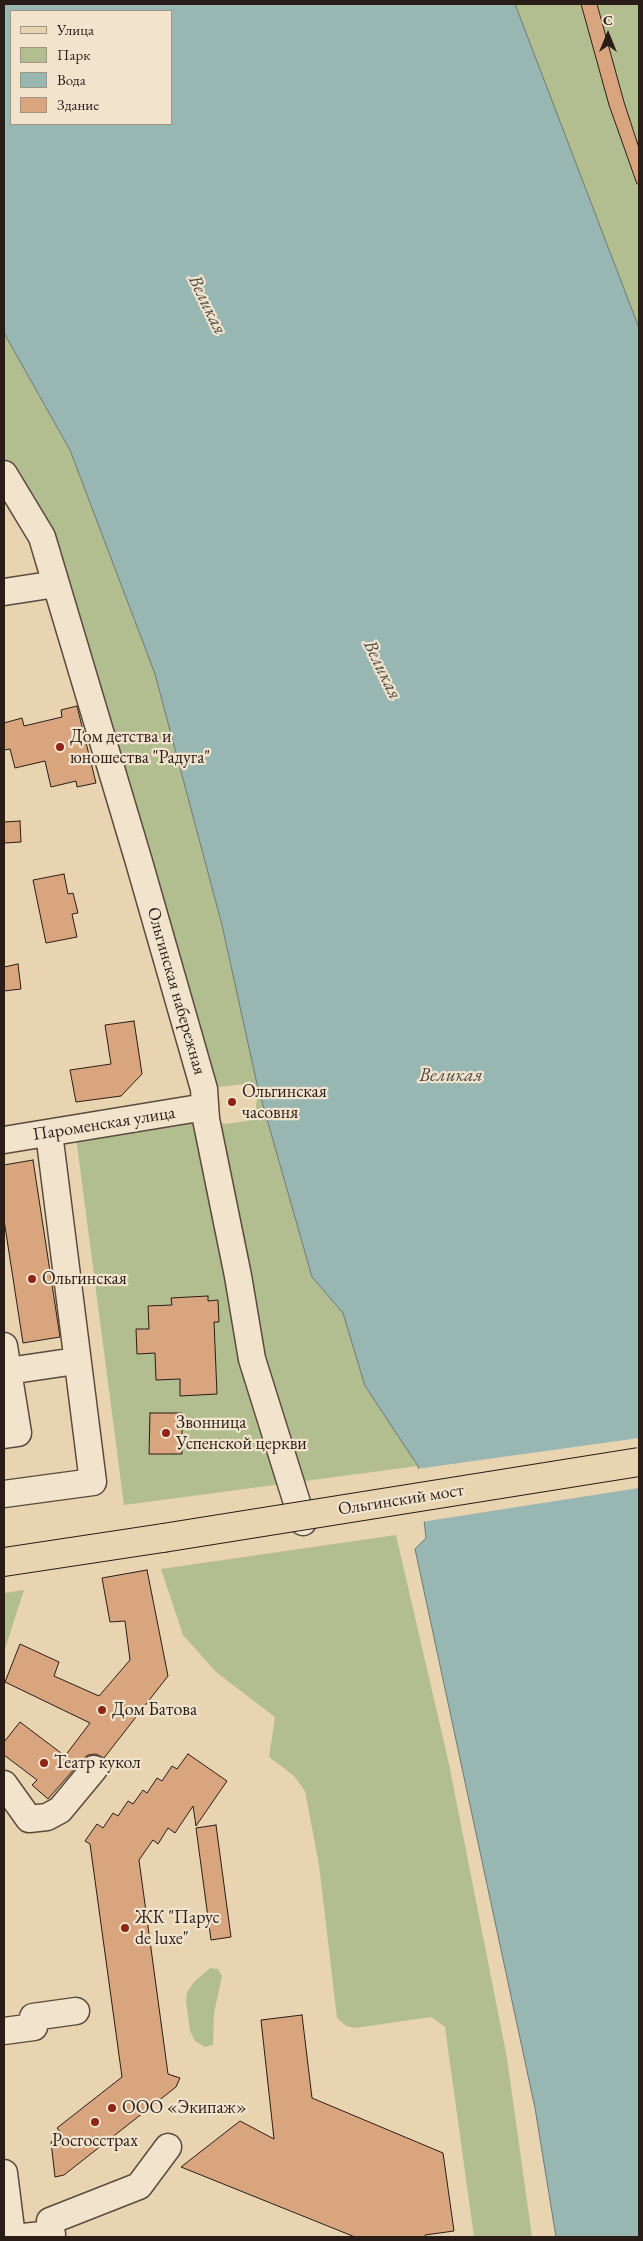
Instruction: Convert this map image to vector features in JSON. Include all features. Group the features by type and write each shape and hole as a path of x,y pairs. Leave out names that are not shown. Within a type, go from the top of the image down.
{"main road":[{"name":"Ольгинский мост","path":"4,1562 639,1462"}],"street":[{"name":"Ольгинская набережная","path":"4,474 42,537 137,852 204,1089 206,1119 238,1276 252,1358 303,1522"},
{"path":"4,592 56,584"},
{"name":"Пароменская улица","path":"4,1140 205,1108"},
{"path":"4,1494 92,1482 49,1133"},
{"path":"4,1346 18,1433 4,1435"},
{"path":"8,1371 76,1361"},
{"path":"4,1784 29,1819 47,1818 60,1810 94,1769"},
{"path":"4,2032 34,2027 33,2017 76,2011"},
{"path":"23,2237 51,2228 139,2186 168,2146"},
{"path":"4,2174 12,2237"}],"green space":[{"path":"515,4 581,4 609,105 639,190 639,328"},
{"path":"597,4 639,4 639,148 624,102"},
{"path":"4,333 70,450 155,674 222,925 257,1084 312,1277 343,1313 365,1386 418,1466 124,1505 76,1137 206,1119 225,1124 247,1121 255,1114 257,1099 253,1089 245,1084 209,1088 13,467 4,460"},
{"path":"396,1535 449,1764 507,2058 532,2237 474,2237 445,2027 431,2017 355,2028 346,2026 337,2018 319,1865 305,1791 294,1776 269,1757 275,1717 216,1672 183,1635 161,1569"},
{"path":"24,1590 12,1627 4,1652 4,1593"},
{"path":"210,1968 218,1969 222,1976 214,2013 213,2045 205,2047 195,2041 190,2031 186,2001 187,1992 194,1982"}],"water":[{"name":"Великая","path":"4,4 515,4 639,328 639,2237 556,2237 535,2108 415,1549 426,1538 418,1466 365,1386 343,1313 312,1277 257,1084 222,925 155,674 70,450 4,333"}],"pier":[{"path":"639,1438 639,1488 421,1522 416,1469"}],"building":[{"path":"581,4 597,4 624,102 639,148 639,184 637,184 609,105"},
{"path":"77,706 96,783 77,787 76,781 51,787 45,761 15,768 10,749 4,750 4,723 22,718 24,726 62,717 61,710"},
{"path":"20,821 21,842 4,843 4,822"},
{"path":"64,874 68,894 73,893 78,913 72,914 77,937 46,943 33,880"},
{"path":"18,964 21,989 4,991 4,967"},
{"path":"134,1021 142,1074 121,1096 76,1102 70,1070 111,1064 105,1025"},
{"name":"Ольгинская","path":"33,1160 60,1337 23,1343 4,1220 4,1165"},
{"path":"208,1296 208,1301 218,1300 219,1322 214,1322 217,1394 180,1396 180,1379 156,1380 155,1353 137,1354 136,1329 149,1329 148,1306 172,1305 171,1298"},
{"name":"Звонница Успенской церкви","path":"150,1413 182,1413 182,1454 149,1454"},
{"path":"147,1570 168,1676 104,1758 96,1754 88,1755 48,1799 32,1785 37,1780 4,1755 4,1742 20,1722 65,1756 90,1723 5,1682 20,1644 59,1662 54,1676 99,1696 130,1660 125,1621 110,1622 102,1578"},
{"name":"ЖК \"Парус de luxe\"","path":"188,1754 227,1781 196,1826 193,1806 175,1833 168,1828 158,1844 153,1840 139,1860 168,2074 180,2078 176,2087 64,2175 55,2177 51,2142 61,2133 57,2128 122,2077 90,1844 85,1841 97,1824 103,1828 113,1813 118,1816 128,1801 133,1804 143,1790 147,1793 157,1778 162,1781 172,1766 177,1769"},
{"name":"ЖК \"Парус de luxe\"","path":"216,1825 231,1937 211,1940 196,1828"},
{"path":"302,2015 312,2098 443,2153 454,2231 425,2235 426,2237 355,2237 181,2167 240,2121 274,2139 261,2020"}],"place":[{"name":"Дом детства и юношества \"Радуга\"","path":"60,747"},
{"name":"Ольгинская часовня","path":"232,1102"},
{"name":"Ольгинская","path":"32,1279"},
{"name":"Звонница Успенской церкви","path":"166,1433"},
{"name":"Дом Батова","path":"102,1710"},
{"name":"Театр кукол","path":"44,1763"},
{"name":"ЖК \"Парус de luxe\"","path":"125,1928"},
{"name":"ООО «Экипаж»","path":"112,2108"},
{"name":"Росгосстрах","path":"95,2122"}]}
